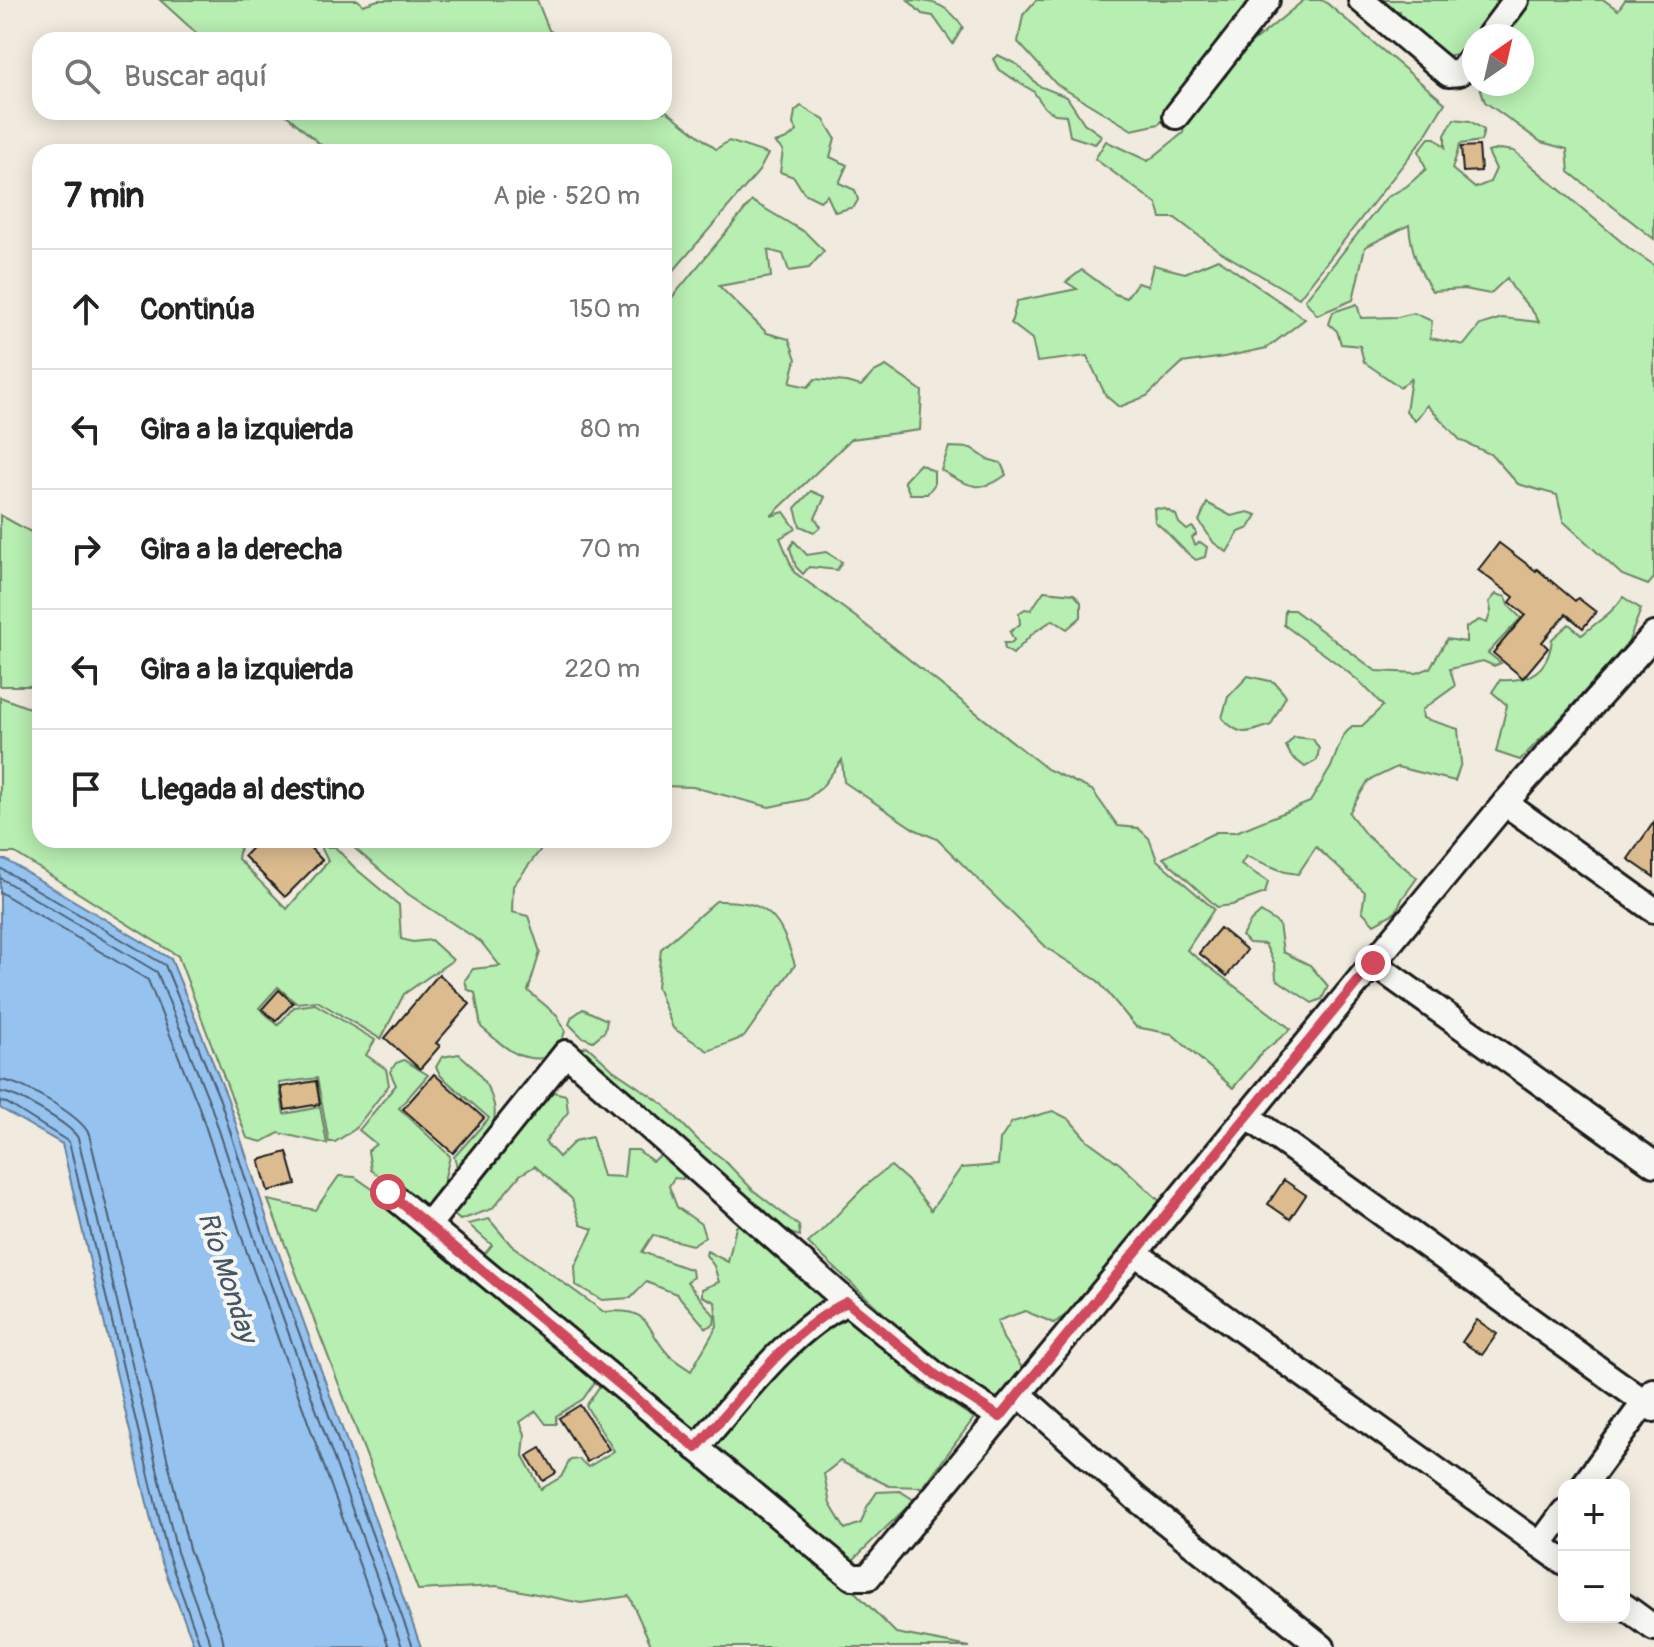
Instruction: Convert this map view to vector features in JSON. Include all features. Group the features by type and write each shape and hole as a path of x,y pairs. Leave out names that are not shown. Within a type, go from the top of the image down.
{"street":[{"path":"1176,116 1267,0"},
{"path":"1361,0 1445,72 1459,73 1462,69"},
{"path":"1498,24 1516,0"},
{"path":"388,1192 852,1577 868,1577 1505,803 1654,635"},
{"path":"1505,803 1654,910"},
{"path":"1373,963 1654,1164"},
{"path":"429,1224 566,1053 847,1302 937,1376 1000,1417"},
{"path":"1247,1116 1651,1400 1589,1479"},
{"path":"1135,1253 1558,1558"},
{"path":"696,1448 792,1340 826,1312 847,1302"},
{"path":"1019,1394 1137,1499 1322,1647"},
{"path":"1540,1545 1558,1520"},
{"path":"1630,1610 1654,1628"}],"green space":[{"path":"160,0 358,0 363,5 378,0 537,0 552,32 195,32"},
{"path":"908,0 933,3 952,14 963,27 953,44 933,16 922,14"},
{"path":"1036,0 1260,0 1186,97 1159,124 1132,130 1056,84 1018,42 1023,15"},
{"path":"1304,0 1323,0 1445,103 1423,139 1299,298 1219,251 1175,218 1161,218 1157,204 1095,159 1106,141 1148,161 1183,133 1185,117 1200,95 1225,77 1242,51"},
{"path":"1372,0 1499,0 1483,24 1462,24 1462,53 1440,57 1401,23 1400,11 1385,14"},
{"path":"1522,0 1604,0 1618,10 1625,0 1654,0 1654,239 1569,172 1567,149 1541,142 1485,102 1483,96 1534,96 1534,24 1501,24"},
{"path":"998,55 1018,65 1039,86 1067,97 1084,123 1102,136 1095,144 1070,136 1066,115 1055,114 1045,108 1033,91 999,70 993,59"},
{"path":"801,106 824,120 835,138 830,157 847,165 839,183 855,190 858,200 854,207 835,212 827,195 820,201 804,193 794,177 780,172 783,150 775,143 797,131 793,124 795,111"},
{"path":"672,115 716,149 729,141 768,154 759,171 672,273 672,144 320,144 292,120 672,120"},
{"path":"1454,119 1470,121 1484,130 1481,141 1460,144 1452,169 1475,188 1490,182 1496,169 1488,152 1500,149 1514,151 1630,249 1654,265 1654,578 1648,585 1622,575 1563,521 1557,495 1518,484 1492,455 1460,440 1427,405 1415,421 1406,411 1411,379 1400,387 1364,362 1360,346 1341,344 1337,331 1329,324 1333,312 1357,304 1361,318 1398,317 1414,313 1432,321 1430,338 1464,345 1480,325 1502,318 1539,322 1507,278 1490,294 1464,289 1432,291 1416,259 1409,225 1365,247 1353,300 1317,315 1305,300 1386,198 1407,186 1426,169 1419,151 1429,138 1435,138 1445,147 1445,135"},
{"path":"752,201 806,233 824,251 809,268 789,271 783,254 768,250 771,277 719,286 767,333 789,339 796,359 790,383 808,387 815,379 861,386 874,372 886,366 922,391 920,430 851,439 771,516 784,512 796,529 780,538 794,572 857,618 1047,769 1092,790 1118,826 1138,828 1149,838 1157,860 1214,909 1187,950 1291,1029 1263,1052 1233,1088 1172,1034 1136,1027 1098,981 1047,948 937,839 914,829 844,782 842,760 821,788 807,799 769,807 693,787 672,786 672,297"},
{"path":"1218,259 1305,319 1267,348 1182,363 1147,396 1119,407 1106,396 1087,356 1037,362 1032,339 1011,323 1017,301 1077,289 1066,282 1082,270 1115,294 1126,298 1137,283 1148,286 1153,265 1185,273"},
{"path":"949,447 971,448 987,459 1001,463 1006,475 980,486 958,480 941,470"},
{"path":"920,464 934,471 934,485 927,494 910,494 904,481"},
{"path":"811,491 825,497 815,518 821,527 814,532 800,526 795,508"},
{"path":"1207,503 1231,516 1248,512 1257,515 1249,528 1239,532 1227,552 1214,543 1199,521"},
{"path":"1154,508 1176,515 1187,530 1192,527 1196,531 1192,537 1195,545 1200,542 1207,547 1205,557 1196,560 1185,551 1155,522"},
{"path":"0,515 32,533 32,685 0,686"},
{"path":"794,541 807,555 826,552 842,562 837,570 809,567 803,574 796,567 790,548"},
{"path":"1044,591 1074,594 1081,602 1081,617 1067,629 1053,620 1033,633 1013,654 1005,649 1004,643 1014,640 1010,632 1020,624 1019,613 1025,609 1031,610"},
{"path":"1496,594 1506,597 1510,607 1521,618 1488,653 1501,663 1494,666 1483,661 1450,669 1455,686 1422,710 1423,718 1458,729 1461,763 1455,781 1397,767 1368,781 1349,813 1366,835 1417,878 1396,912 1374,924 1362,911 1365,892 1316,847 1298,874 1246,856 1241,864 1268,882 1265,893 1217,907 1163,858 1216,832 1236,832 1310,802 1331,767 1343,736 1352,726 1362,726 1383,706 1348,672 1284,625 1285,610 1294,610 1376,671 1417,673 1430,668 1447,639 1466,642 1466,627 1479,620 1487,623 1491,611 1489,602"},
{"path":"1623,597 1641,609 1628,643 1520,760 1496,752 1507,705 1492,692 1500,680 1520,679 1536,672 1547,659 1552,639 1569,624 1582,635"},
{"path":"1248,676 1274,682 1286,696 1271,725 1245,732 1234,729 1222,718 1228,697"},
{"path":"0,697 32,709 32,848 240,848 238,859 287,909 328,861 322,848 336,848 399,905 401,939 413,942 431,940 453,960 404,994 381,1039 317,1001 296,1003 278,987 259,1008 278,1025 294,1007 315,1004 375,1040 366,1055 386,1069 389,1085 355,1129 335,1142 329,1142 317,1078 279,1083 284,1114 320,1107 327,1144 279,1133 262,1142 247,1138 178,956 15,853 0,853"},
{"path":"1294,737 1313,739 1319,749 1317,760 1305,767 1291,756 1286,746"},
{"path":"354,848 542,848 513,886 512,912 528,916 540,952 528,991 557,1015 565,1031 557,1056 524,1057 481,1027 475,993 467,989 465,980 473,969 500,966 481,942 408,894"},
{"path":"716,901 749,904 770,915 784,935 795,965 744,1037 708,1051 673,1028 657,987 661,949"},
{"path":"1261,912 1279,924 1283,952 1310,965 1328,986 1322,999 1312,1003 1276,979 1275,965 1265,944 1249,943 1242,936"},
{"path":"583,1009 607,1020 605,1031 593,1041 582,1037 569,1024 572,1017"},
{"path":"587,1046 613,1070 663,1104 753,1190 799,1226 800,1236 786,1232 763,1208 734,1189 715,1168 688,1149 578,1050"},
{"path":"459,1054 475,1069 488,1088 494,1119 489,1134 457,1167 454,1157 489,1118 441,1076 436,1067 442,1057"},
{"path":"404,1060 428,1075 399,1108 450,1156 438,1206 427,1210 371,1170 368,1151 376,1144 359,1130 396,1085 390,1072 396,1063"},
{"path":"549,1091 566,1095 568,1112 545,1142 559,1157 575,1141 592,1137 603,1176 624,1177 627,1150 638,1150 652,1161 665,1153 683,1168 683,1179 674,1178 669,1186 677,1207 701,1224 705,1237 692,1245 653,1235 642,1252 692,1270 693,1277 687,1282 715,1316 714,1324 706,1328 677,1294 646,1282 631,1298 602,1300 576,1285 575,1266 593,1229 581,1225 572,1199 535,1166 520,1175 492,1209 460,1220 446,1208"},
{"path":"1053,1111 1069,1119 1087,1140 1120,1164 1163,1204 1119,1252 1099,1282 1072,1311 1054,1323 1025,1311 997,1321 1003,1338 1024,1371 1006,1394 991,1399 923,1350 808,1243 869,1183 891,1166 908,1181 931,1210 961,1168 998,1165 1000,1140 1012,1122"},
{"path":"339,1176 355,1177 420,1222 470,1280 552,1329 600,1375 583,1399 556,1416 556,1424 546,1424 536,1411 520,1422 525,1434 523,1456 541,1489 561,1477 570,1460 579,1459 588,1467 614,1451 586,1406 604,1380 843,1580 896,1633 970,1647 652,1647 629,1596 581,1603 497,1586 418,1590 268,1200 315,1210"},
{"path":"489,1219 511,1245 604,1312 620,1311 640,1317 669,1355 691,1371 717,1326 715,1302 702,1296 702,1289 719,1282 707,1251 728,1262 736,1227 744,1219 922,1384 974,1418 923,1487 889,1486 840,1461 824,1474 830,1504 845,1529 861,1523 877,1492 900,1491 914,1500 844,1569 478,1262 492,1245 468,1224"}],"water":[{"name":"Río Monday","path":"0,860 6,860 171,959 227,1097 273,1237 421,1647 195,1647 160,1558 62,1144 0,1108"}],"building":[{"path":"1479,146 1481,171 1463,172 1461,147"},
{"path":"1499,543 1575,601 1578,598 1596,612 1583,628 1566,614 1542,642 1548,648 1523,678 1493,653 1525,615 1510,602 1514,597 1478,570"},
{"path":"1654,822 1654,877 1628,859"},
{"path":"252,848 311,848 322,860 285,897 244,856"},
{"path":"1220,928 1247,950 1227,976 1199,953"},
{"path":"439,974 470,1004 436,1043 440,1046 420,1069 385,1038"},
{"path":"279,990 293,1003 276,1021 262,1009"},
{"path":"434,1074 484,1118 453,1153 403,1109"},
{"path":"316,1081 320,1104 285,1110 281,1087"},
{"path":"287,1152 296,1184 268,1191 259,1160"},
{"path":"1284,1180 1306,1195 1290,1219 1268,1204"},
{"path":"1477,1320 1497,1334 1482,1355 1462,1342"},
{"path":"580,1405 609,1449 587,1462 559,1418"},
{"path":"541,1448 556,1473 543,1481 527,1456"}],"route":[{"path":"388,1192 696,1448 792,1340 826,1312 847,1302 937,1376 1000,1417 1373,963"}]}
